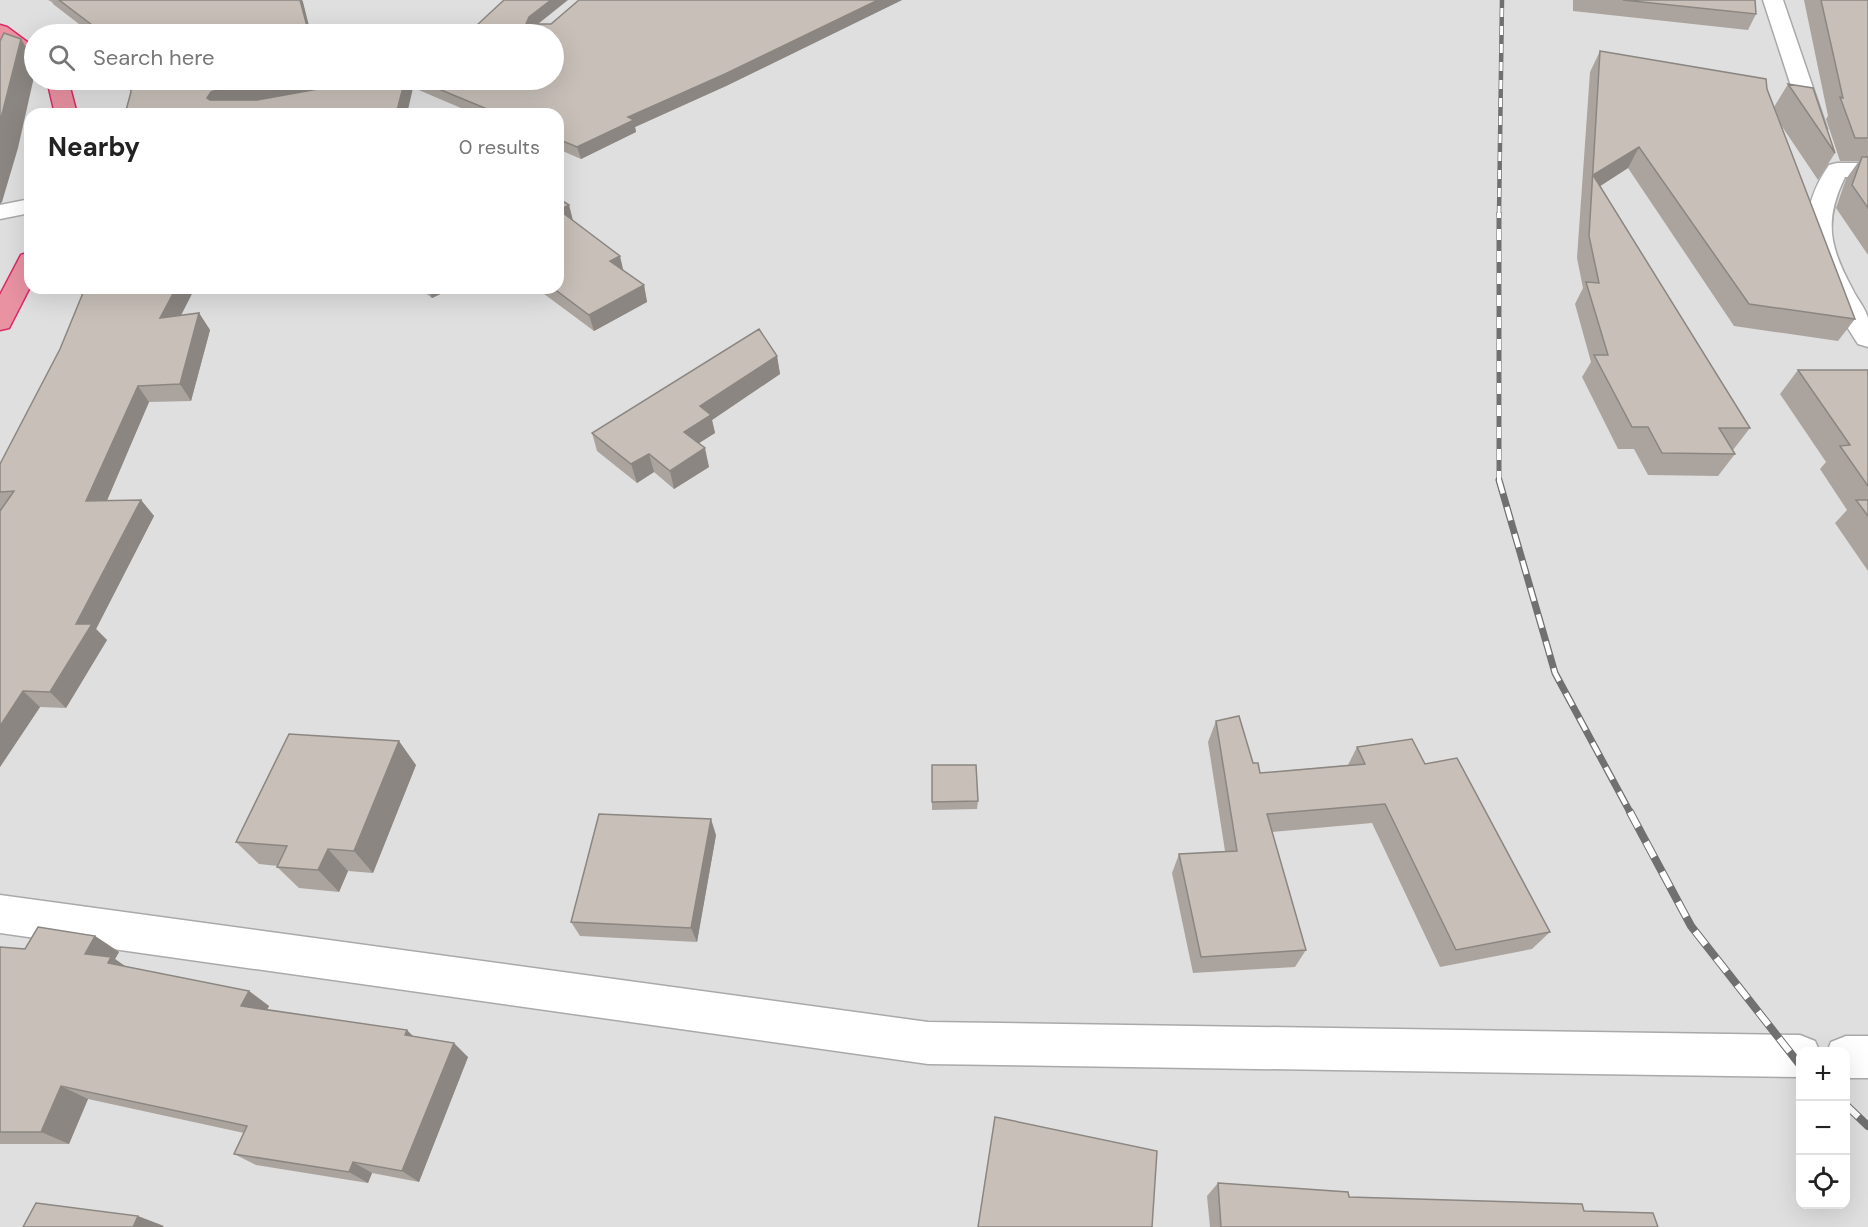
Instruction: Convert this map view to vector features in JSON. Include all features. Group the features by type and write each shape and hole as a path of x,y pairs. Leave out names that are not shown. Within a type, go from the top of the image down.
{"highway":[{"path":"5,39 24,50"},
{"path":"60,90 65,108"},
{"path":"0,322 24,272"}],"street":[{"path":"1773,0 1826,161 1823,198 1817,220 1823,256 1845,300 1868,338"},
{"path":"1826,161 1837,170 1868,170"},
{"path":"0,212 24,207"},
{"path":"0,914 928,1043 1796,1056"},
{"path":"1850,1057 1868,1057"}],"shaded area":[{"path":"0,0 1868,0 1868,1227 0,1227"}],"building":[{"path":"59,0 300,0 306,24 91,24"},
{"path":"504,0 551,0 529,17 526,24 478,24"},
{"path":"579,0 878,0 725,74 628,117 634,120 577,147 564,142 564,108 485,108 441,90 564,90 564,24 551,24"},
{"path":"1623,0 1755,0 1756,14"},
{"path":"1821,0 1868,0 1868,138 1855,138 1840,97 1843,98"},
{"path":"4,33 21,39 0,122 0,41"},
{"path":"1600,51 1766,79 1767,89 1855,319 1749,304 1639,147 1593,175 1750,428 1719,428 1735,454 1662,453 1648,427 1632,427 1594,355 1608,355 1586,282 1599,283 1589,236"},
{"path":"1788,84 1813,88 1835,153"},
{"path":"131,90 217,90 211,92 207,98 210,100 257,100 312,90 402,90 398,108 127,108"},
{"path":"1862,157 1868,157 1868,208 1852,185"},
{"path":"564,214 620,256 610,261 644,285 589,315 561,294 564,294"},
{"path":"83,294 173,294 160,318 199,313 180,384 138,386 86,501 141,500 76,624 92,624 50,692 23,691 0,726 0,511 14,491 0,492 0,464 60,349"},
{"path":"759,329 777,356 700,406 711,415 684,432 705,448 670,471 649,454 631,464 592,433"},
{"path":"1798,370 1868,370 1868,486 1840,446 1850,445"},
{"path":"1856,500 1868,500 1868,516"},
{"path":"1239,716 1253,763 1258,763 1260,773 1365,764 1357,747 1412,739 1425,764 1457,758 1550,932 1456,950 1385,804 1267,814 1306,950 1201,957 1179,854 1237,851 1216,721"},
{"path":"289,734 399,741 354,851 328,849 318,870 277,867 287,846 236,842"},
{"path":"932,765 976,765 978,801 932,802"},
{"path":"599,814 711,819 691,928 571,922"},
{"path":"38,927 95,936 85,954 111,957 108,963 249,991 241,1006 407,1030 405,1035 454,1043 402,1171 353,1162 349,1172 234,1154 247,1126 61,1086 41,1132 0,1132 0,947 25,949"},
{"path":"995,1117 1157,1151 1152,1227 978,1227"},
{"path":"1218,1183 1348,1192 1349,1197 1582,1204 1584,1211 1653,1213 1658,1227 1221,1227"},
{"path":"36,1203 138,1216 133,1227 23,1227"}],"railway":[{"path":"1499,215 1502,0"},
{"path":"1499,215 1499,480"},
{"path":"1499,480 1555,673 1631,814"},
{"path":"1630,812 1691,926 1796,1060"},
{"path":"1850,1109 1868,1126"}]}
